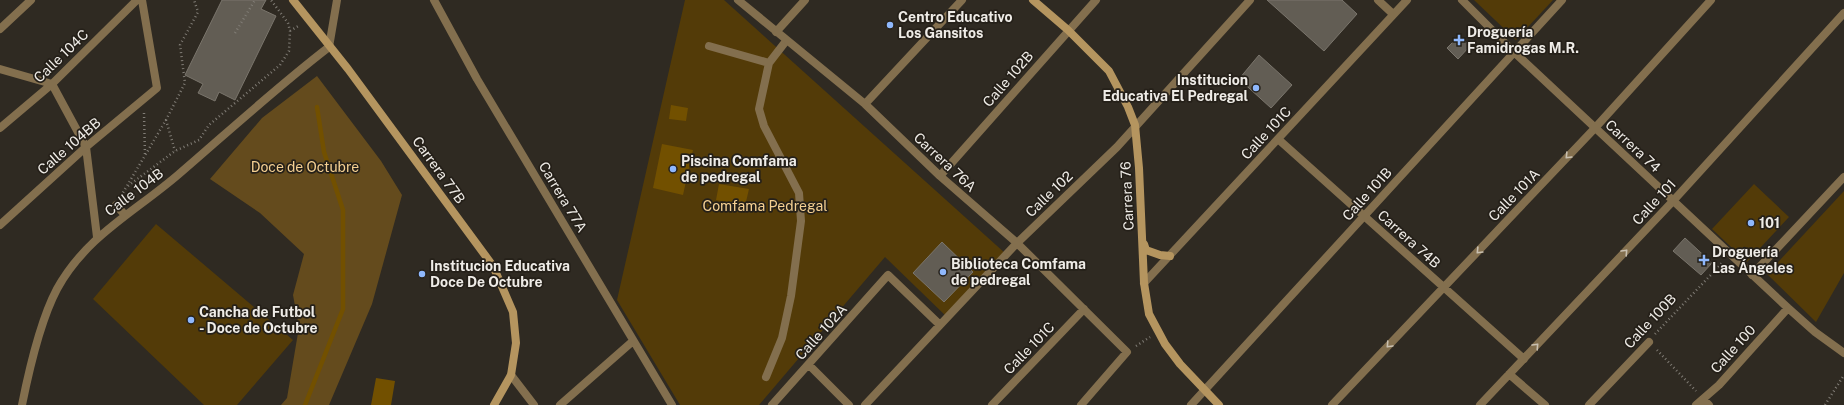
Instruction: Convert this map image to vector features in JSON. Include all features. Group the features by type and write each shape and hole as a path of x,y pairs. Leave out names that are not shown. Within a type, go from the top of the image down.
{"street":[{"path":"0,30 31,0"},
{"name":"Calle 104C","path":"0,128 52,84 137,0"},
{"name":"Calle 104BB","path":"0,225 86,147 157,88 142,0"},
{"name":"Carrera 77B","path":"293,0 348,69 493,266 512,312 516,343 511,375 494,405"},
{"path":"329,47 337,0"},
{"name":"Carrera 77A","path":"434,0 477,80 672,405"},
{"name":"Carrera 76A","path":"738,0 786,41 865,104 940,176 1017,243 1127,352"},
{"path":"776,32 805,0"},
{"path":"865,104 962,0"},
{"name":"Carrera 76","path":"1032,0 1068,30 1109,71 1128,107 1135,125 1139,168 1144,283 1149,314 1157,332 1180,364 1204,391 1219,405"},
{"name":"Calle 102B","path":"940,176 1096,0"},
{"name":"Calle 102","path":"865,405 1017,243 1117,147 1135,125 1168,93 1250,0"},
{"path":"1378,0 1393,14"},
{"name":"Calle 101C","path":"1144,283 1407,0"},
{"name":"Carrera 74","path":"1462,0 1514,52 1752,275 1815,332 1844,353"},
{"name":"Calle 101B","path":"1191,405 1562,0"},
{"name":"Calle 101A","path":"1332,405 1595,128 1711,0"},
{"name":"Calle 101","path":"1480,405 1673,201 1844,13"},
{"path":"0,20 9,22"},
{"path":"766,377 784,331 791,296 801,221 799,193 764,126 759,109 769,64 786,41"},
{"path":"709,46 769,64"},
{"name":"Calle 104B","path":"22,405 32,360 45,319 56,290 75,262 97,237 178,175 289,77 329,47"},
{"path":"0,69 52,84 86,147 97,237"},
{"name":"Carrera 74B","path":"1278,139 1524,359"},
{"path":"1752,275 1844,177"},
{"path":"116,205 126,215"},
{"path":"1143,240 1146,250 1160,255 1170,256"},
{"name":"Calle 102A","path":"772,405 888,275 940,325"},
{"name":"Calle 100","path":"1696,405 1719,385 1788,308"},
{"name":"Calle 101C","path":"992,405 1084,309"},
{"path":"560,405 633,341"},
{"name":"Calle 100B","path":"1588,405 1649,342"},
{"path":"1081,405 1127,352"},
{"path":"809,365 849,405"},
{"path":"1509,374 1545,405"},
{"path":"511,375 534,405"},
{"path":"1703,399 1710,405"}],"path":[{"path":"116,205 166,120 185,83 180,45 198,12 194,0"},
{"path":"234,32 254,0"},
{"path":"127,187 175,151 199,140 209,125 280,65 285,58 291,42 290,31 288,23 271,0"},
{"path":"144,99 145,156"},
{"path":"166,120 175,151"},
{"name":"Calle 100B","path":"1649,342 1730,254"},
{"path":"1127,352 1157,332"},
{"path":"1649,342 1703,399"},
{"path":"1825,405 1844,375"}],"green space":[{"name":"Comfama Pedregal","path":"685,0 724,0 1006,254 949,319 885,257 759,405 680,405 617,300"},
{"path":"1474,0 1553,0 1516,40"},
{"name":"Doce de Octubre","path":"317,76 381,161 402,195 372,304 329,405 281,405 287,398 299,327 293,295 304,254 260,213 210,179 262,118"},
{"name":"101","path":"1754,184 1789,217 1747,262 1712,229"},
{"path":"1844,191 1844,273 1816,322 1767,274"},
{"name":"Cancha de Futbol - Doce de Octubre","path":"156,224 293,340 237,405 204,405 93,299"}],"shaded area":[{"path":"671,105 688,108 686,121 669,119"},
{"name":"Piscina Comfama de pedregal","path":"662,144 693,150 683,195 653,188"},
{"path":"719,184 749,189 745,206 716,200"},
{"path":"376,378 395,381 391,405 371,405"}],"building":[{"path":"222,0 266,0 261,9 276,16 235,100 219,92 215,101 198,93 203,84 185,75"},
{"path":"1267,0 1342,0 1357,14 1324,51"},
{"path":"1459,36 1470,46 1458,59 1447,48"},
{"path":"1259,55 1292,85 1271,108 1239,79"},
{"path":"1685,238 1712,263 1701,275 1673,251"},
{"name":"Biblioteca Comfama de pedregal","path":"942,242 973,272 944,302 913,273"}],"waterway":[{"path":"305,405 343,309 343,210 324,152 317,107"}],"place":[{"name":"Centro Educativo Los Gansitos","path":"890,25"},
{"name":"Droguería Famidrogas M.R.","path":"1459,40"},
{"name":"Institucion Educativa El Pedregal","path":"1256,88"},
{"name":"Piscina Comfama de pedregal","path":"673,169"},
{"name":"101","path":"1751,223"},
{"name":"Droguería Las Ángeles","path":"1704,260"},
{"name":"Biblioteca Comfama de pedregal","path":"943,272"},
{"name":"Institucion Educativa Doce De Octubre","path":"422,274"},
{"name":"Cancha de Futbol - Doce de Octubre","path":"191,320"}]}
